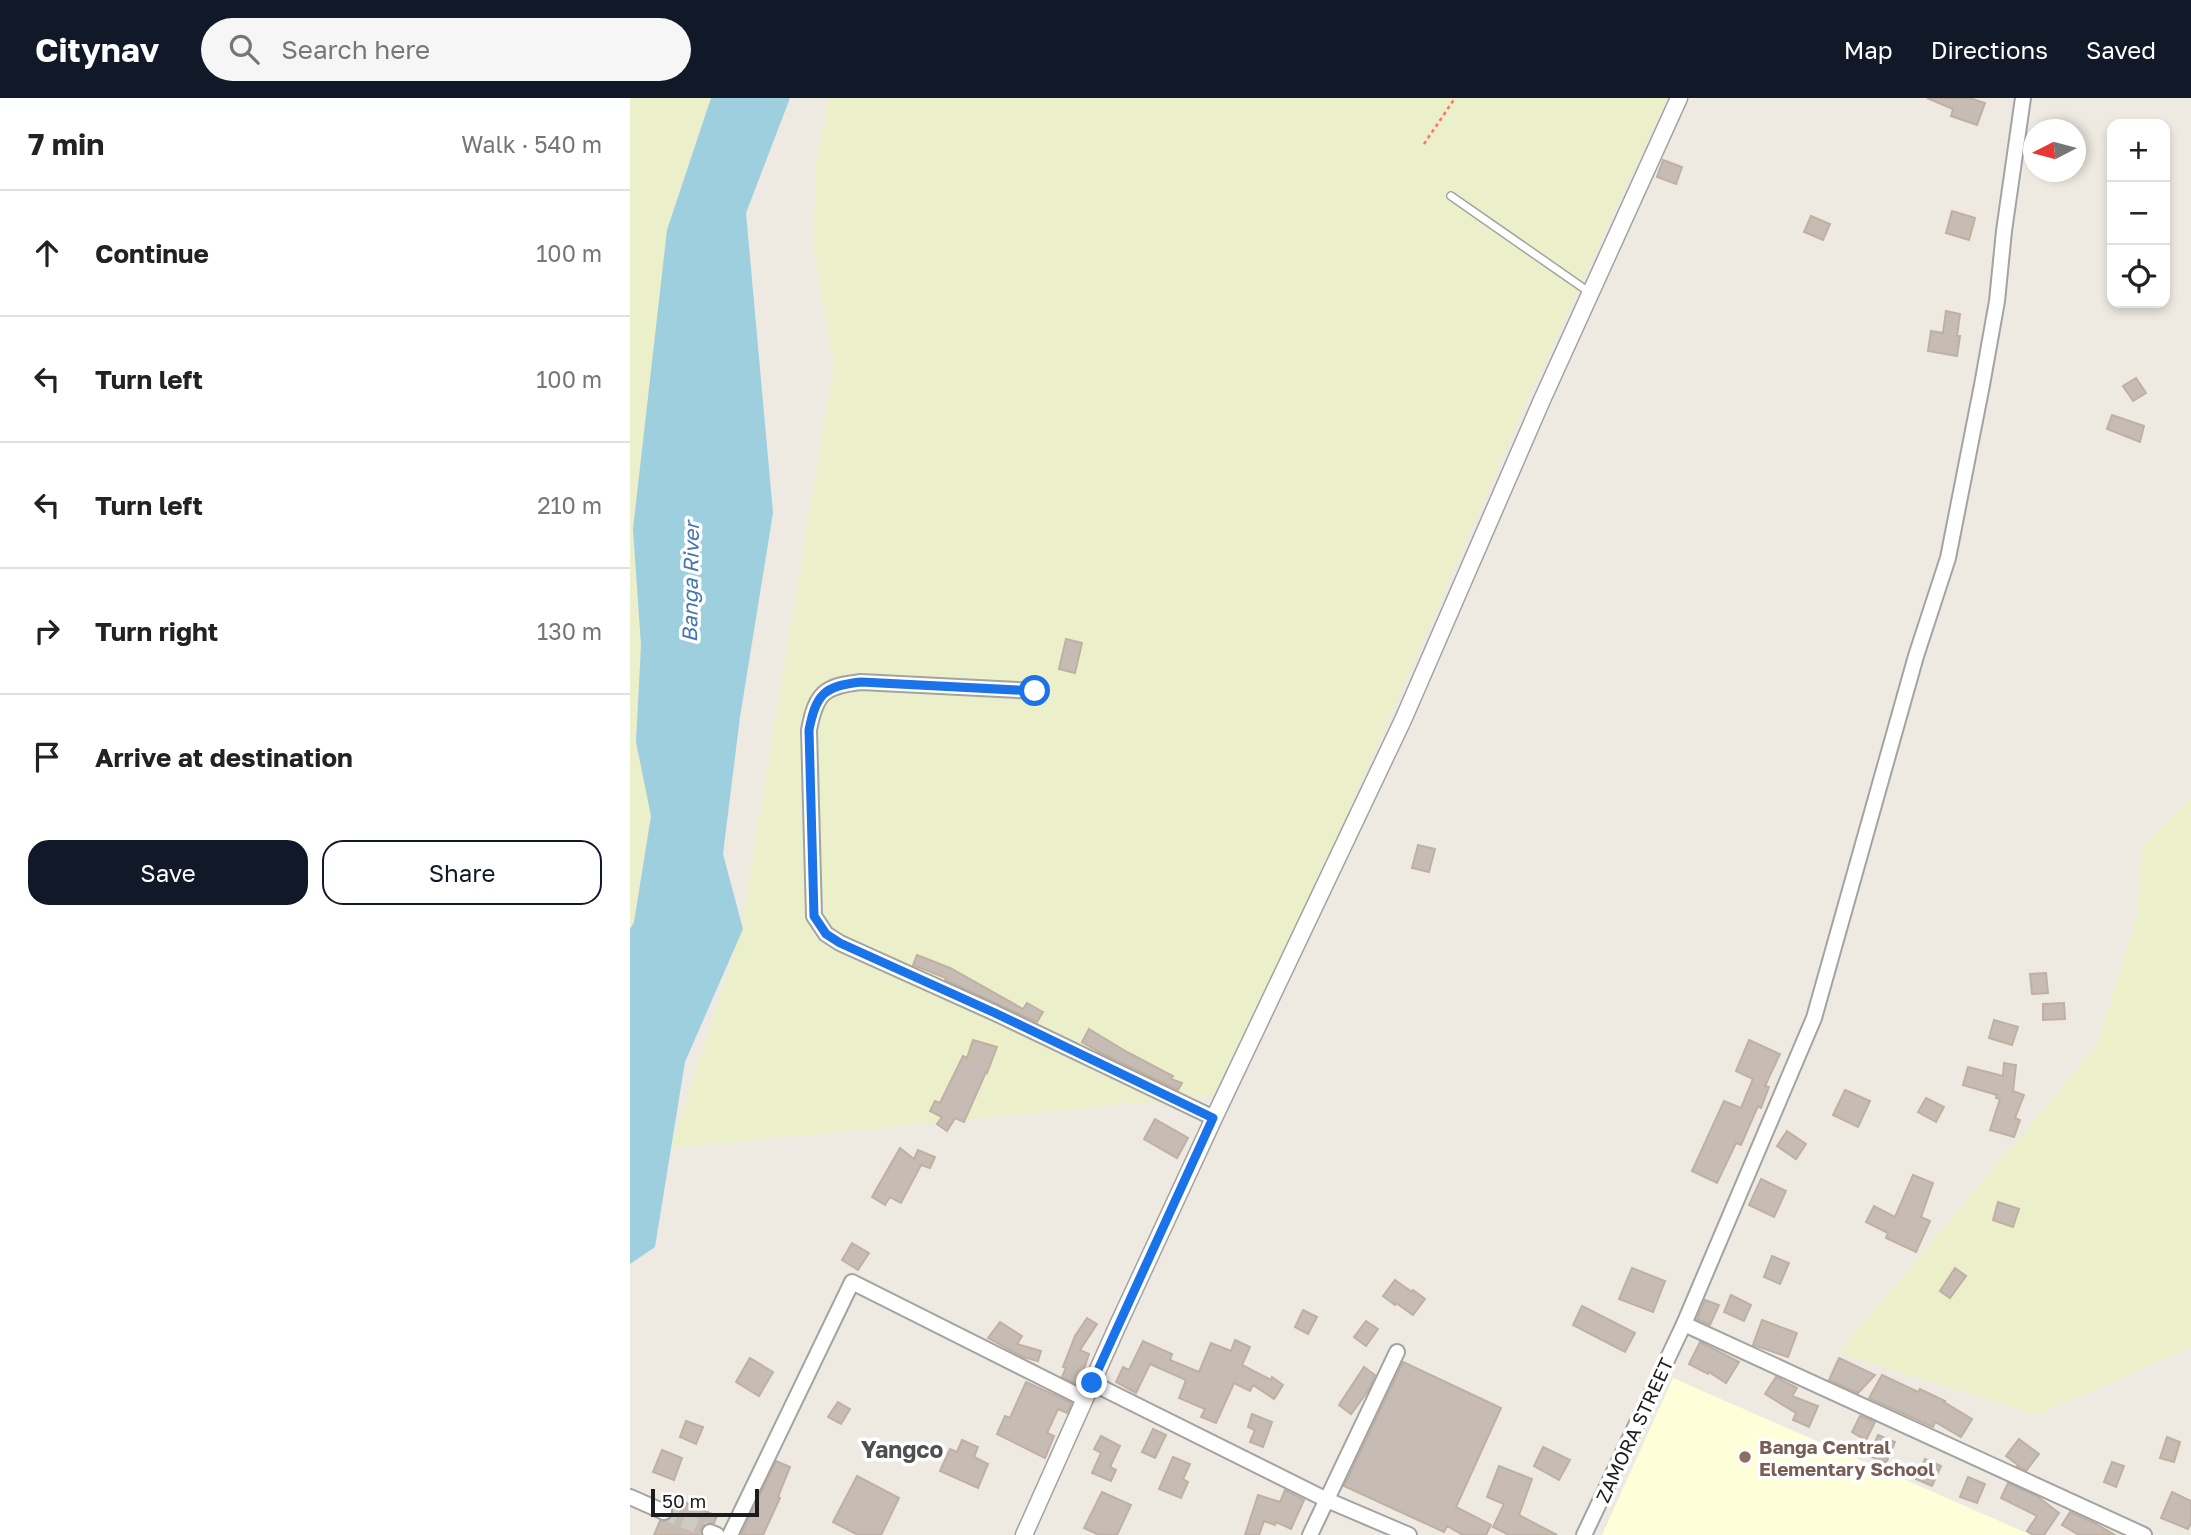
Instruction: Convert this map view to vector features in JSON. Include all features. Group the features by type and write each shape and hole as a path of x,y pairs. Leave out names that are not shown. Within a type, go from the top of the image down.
{"street":[{"path":"1024,1535 1213,1118 1403,720 1590,293 1679,98"},
{"name":"ZAMORA STREET","path":"1584,1535 1684,1324 1814,1018 1912,668 1948,558 1997,300 2023,98"},
{"path":"1035,691 861,682 839,685 820,697 809,730 814,916 826,934 840,943 995,1013 1213,1118"},
{"path":"730,1535 852,1282 1085,1399"},
{"path":"1684,1324 2144,1535"},
{"path":"1310,1535 1398,1352"},
{"path":"1092,1383 1327,1500 1409,1535"},
{"path":"630,1497 664,1512"}],"lane":[{"path":"1451,196 1590,293"}],"path":[{"path":"1424,144 1455,98"}],"shaded area":[{"path":"630,98 711,98 667,230 633,529 641,645 636,742 651,816 634,922 630,929"},
{"path":"829,98 1667,98 1532,389 1286,955 1214,1096 671,1148 740,935 834,365 813,243 816,163"},
{"path":"2191,798 2191,1347 2037,1415 1838,1353 2097,1045 2137,917 2142,847"},
{"name":"Banga Central Elementary School","path":"1673,1378 2031,1535 1602,1535"}],"water":[{"name":"Banga River","path":"711,98 790,98 746,213 773,513 740,717 723,854 743,929 685,1062 655,1247 630,1264 630,929 634,922 651,816 636,742 641,645 633,529 667,230"}],"building":[{"path":"1927,98 1970,98 1985,103 1977,125 1951,116 1953,109"},
{"path":"1663,160 1682,167 1676,184 1657,177"},
{"path":"1952,211 1975,218 1969,240 1946,233"},
{"path":"1811,216 1830,224 1823,240 1804,232"},
{"path":"1946,311 1960,314 1957,356 1928,351 1931,331 1943,333"},
{"path":"2136,378 2146,393 2133,401 2123,386"},
{"path":"2112,415 2144,426 2140,442 2107,429"},
{"path":"1066,639 1082,643 1075,673 1059,669"},
{"path":"1418,845 1435,849 1429,872 1412,868"},
{"path":"917,955 950,968 1023,1009 1027,1003 1043,1012 1037,1022 913,965"},
{"path":"2046,973 2048,993 2032,994 2030,974"},
{"path":"2064,1003 2065,1019 2043,1020 2043,1004"},
{"path":"1994,1020 2018,1027 2012,1045 1989,1038"},
{"path":"1089,1029 1173,1076 1171,1079 1182,1083 1178,1090 1082,1042"},
{"path":"973,1040 997,1047 964,1122 955,1118 947,1131 937,1124 942,1117 930,1111 935,1101 940,1103 963,1056 967,1058"},
{"path":"1749,1040 1780,1054 1765,1086 1769,1087 1761,1108 1758,1106 1741,1145 1736,1143 1717,1183 1692,1171 1724,1101 1741,1108 1753,1079 1736,1071"},
{"path":"2004,1063 2016,1065 2013,1091 2024,1095 2015,1118 2020,1120 2014,1137 1990,1130 2000,1099 1996,1098 1997,1095 1963,1085 1968,1067 2003,1076"},
{"path":"1845,1090 1870,1101 1858,1127 1833,1115"},
{"path":"1926,1098 1944,1107 1936,1122 1918,1112"},
{"path":"1155,1119 1188,1138 1177,1158 1144,1139"},
{"path":"1787,1131 1806,1144 1796,1159 1777,1146"},
{"path":"900,1148 914,1159 918,1150 935,1157 930,1168 921,1165 901,1203 890,1197 885,1205 872,1197"},
{"path":"1913,1175 1933,1183 1921,1217 1930,1221 1916,1252 1886,1238 1888,1233 1866,1222 1874,1206 1895,1217"},
{"path":"1761,1179 1786,1191 1774,1217 1749,1205"},
{"path":"1998,1202 2019,1209 2013,1227 1993,1220"},
{"path":"852,1243 869,1253 858,1270 842,1260"},
{"path":"1772,1256 1789,1263 1780,1284 1764,1277"},
{"path":"1632,1268 1665,1281 1653,1312 1619,1299"},
{"path":"1955,1268 1966,1276 1950,1298 1940,1291"},
{"path":"1395,1280 1425,1299 1413,1315 1383,1296"},
{"path":"1731,1295 1751,1305 1744,1321 1724,1312"},
{"path":"1705,1300 1719,1305 1710,1325 1697,1319"},
{"path":"1582,1306 1635,1333 1625,1352 1573,1325"},
{"path":"1303,1310 1317,1317 1308,1334 1295,1327"},
{"path":"1087,1318 1097,1324 1080,1350 1089,1354 1078,1385 1062,1377 1066,1368 1063,1367 1075,1336"},
{"path":"1762,1320 1797,1333 1788,1357 1753,1345"},
{"path":"1366,1321 1378,1329 1366,1346 1354,1337"},
{"path":"1000,1322 1022,1336 1017,1344 1041,1351 1038,1361 1023,1357 988,1338"},
{"path":"1235,1340 1250,1347 1242,1365 1271,1380 1272,1377 1283,1385 1274,1399 1253,1385 1250,1391 1234,1383 1216,1423 1201,1417 1205,1409 1179,1398 1186,1380 1150,1364 1136,1393 1116,1382 1123,1367 1129,1370 1143,1341 1172,1354 1170,1360 1199,1372 1211,1343 1231,1351"},
{"path":"1700,1342 1739,1362 1726,1383 1689,1364"},
{"path":"750,1358 773,1372 759,1396 736,1382"},
{"path":"1839,1358 1875,1375 1858,1393 1829,1380"},
{"path":"1403,1362 1501,1408 1456,1507 1491,1525 1486,1535 1463,1535 1447,1526 1444,1532 1344,1486"},
{"path":"1364,1367 1375,1375 1368,1391 1351,1414 1339,1405"},
{"path":"1882,1375 1945,1401 1972,1419 1961,1437 1935,1422 1933,1427 1869,1398"},
{"path":"1776,1377 1797,1388 1792,1396 1818,1406 1809,1427 1793,1420 1796,1413 1765,1394"},
{"path":"1026,1382 1072,1403 1067,1413 1058,1409 1047,1433 1054,1436 1045,1458 997,1434 1005,1416 1010,1418"},
{"path":"838,1402 850,1409 841,1424 828,1417"},
{"path":"1252,1414 1272,1422 1263,1447 1250,1442 1255,1430 1248,1427"},
{"path":"1860,1416 1875,1422 1866,1440 1852,1432"},
{"path":"686,1421 703,1427 696,1444 680,1437"},
{"path":"1153,1429 1166,1435 1155,1458 1142,1452"},
{"path":"1878,1435 1895,1442 1886,1463 1869,1456"},
{"path":"1101,1436 1120,1446 1110,1467 1116,1470 1111,1481 1092,1473 1101,1453 1094,1449"},
{"path":"2167,1437 2180,1442 2174,1462 2160,1458"},
{"path":"2019,1439 2039,1454 2026,1471 2006,1456"},
{"path":"962,1440 978,1447 974,1457 988,1464 978,1488 940,1471 950,1449 957,1452"},
{"path":"1543,1447 1570,1460 1559,1480 1534,1466"},
{"path":"662,1450 682,1458 674,1480 653,1472"},
{"path":"1173,1457 1190,1464 1183,1479 1188,1482 1181,1498 1159,1489"},
{"path":"1925,1459 1941,1466 1932,1486 1916,1479"},
{"path":"776,1461 790,1467 778,1497 780,1498 763,1535 741,1535"},
{"path":"2112,1462 2124,1466 2116,1487 2104,1482"},
{"path":"1499,1466 1532,1479 1519,1515 1557,1535 1509,1535 1493,1527 1504,1504 1487,1497"},
{"path":"857,1476 899,1498 881,1535 858,1535 833,1522"},
{"path":"1968,1477 1985,1484 1977,1503 1960,1497"},
{"path":"2008,1483 2037,1496 2059,1513 2044,1535 2033,1535 2027,1531 2037,1516 2001,1498"},
{"path":"1285,1490 1304,1500 1291,1529 1276,1522 1275,1525 1264,1521 1259,1535 1245,1535 1258,1495 1280,1502"},
{"path":"1102,1492 1131,1505 1117,1535 1099,1535 1084,1528"},
{"path":"2172,1492 2191,1501 2191,1523 2188,1529 2161,1518"},
{"path":"670,1496 717,1516 714,1523 704,1525 701,1535 654,1535 660,1521 669,1520 673,1515 672,1507 667,1503"},
{"path":"2070,1512 2115,1535 2079,1535 2062,1525"}],"tunnel":[{"path":"664,1512 710,1532"}],"place":[{"name":"Banga Central Elementary School","path":"1745,1457"}],"district":[{"name":"Yangco","path":"902,1449"}],"route":[{"path":"1035,691 861,682 839,685 820,697 809,730 814,916 826,934 840,943 995,1013 1213,1118 1092,1383"}]}
